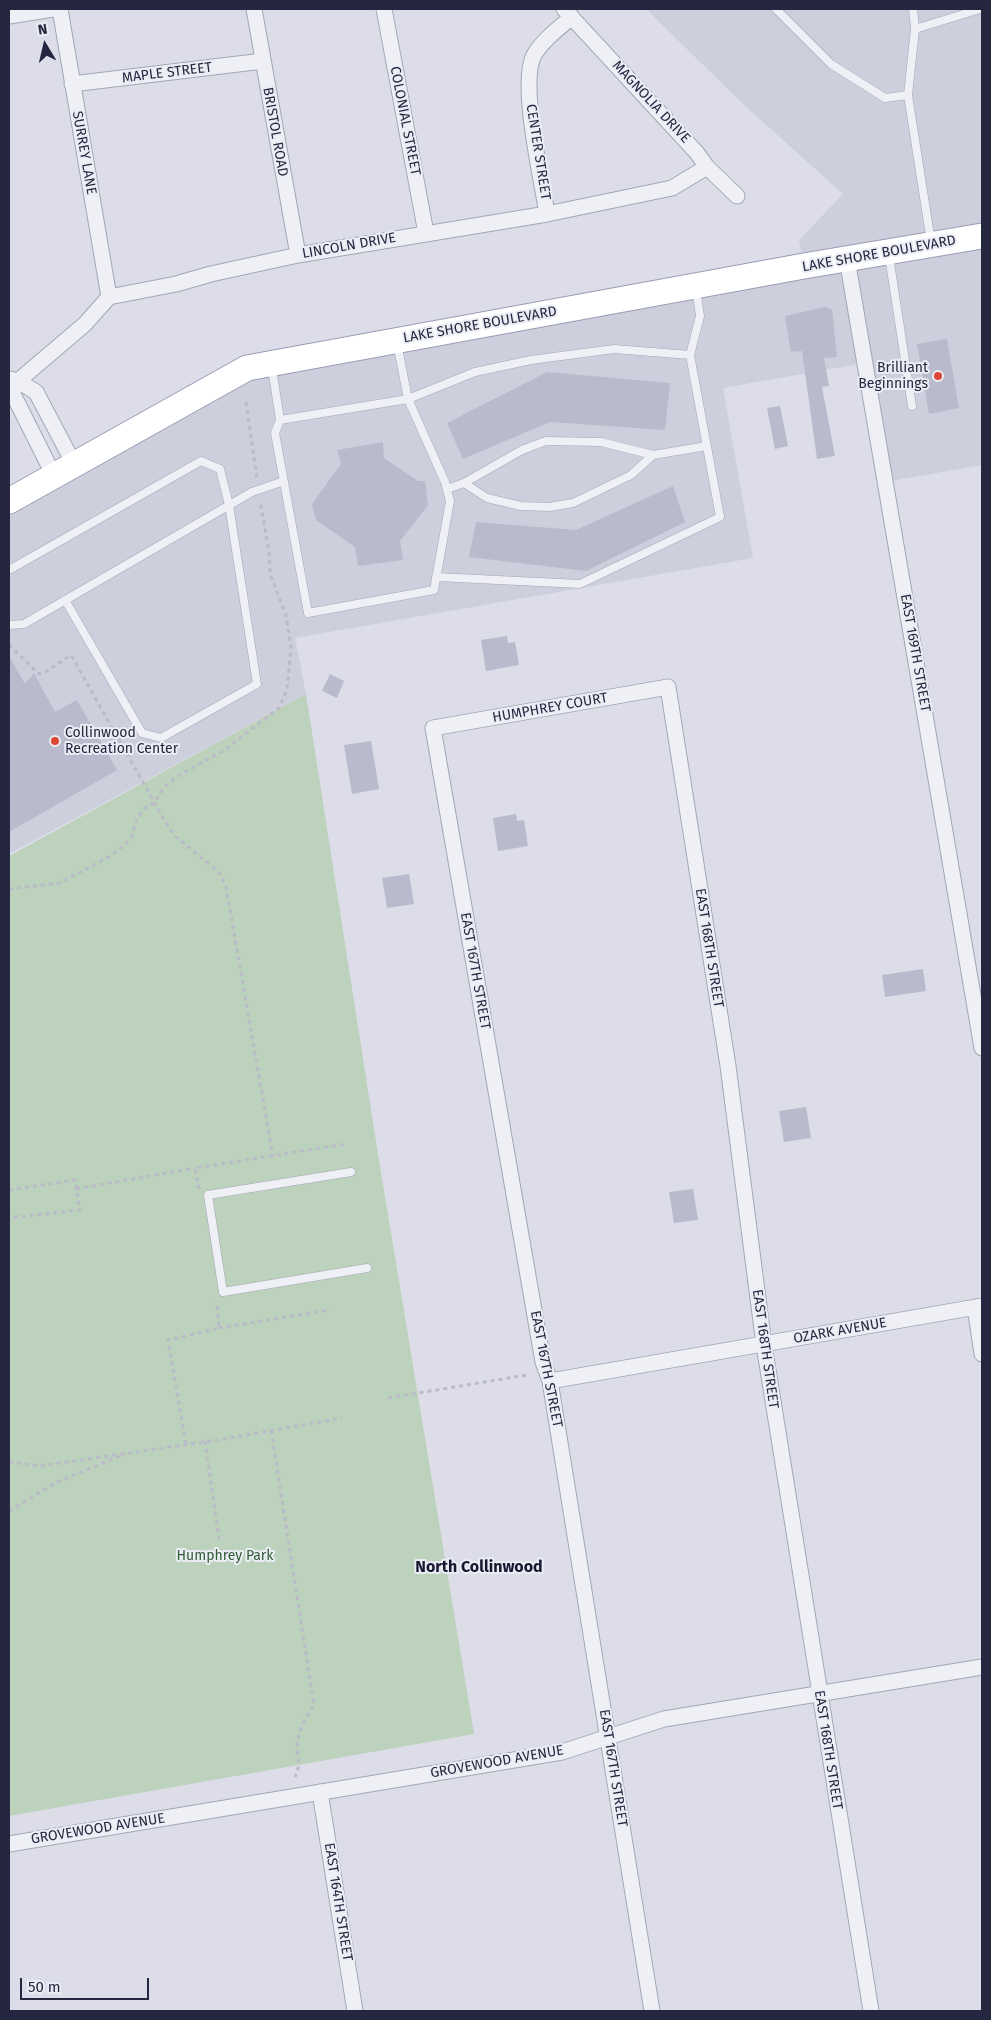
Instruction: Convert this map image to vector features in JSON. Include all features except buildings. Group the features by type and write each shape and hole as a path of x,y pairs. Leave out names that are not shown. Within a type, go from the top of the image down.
{"main road":[{"name":"LAKE SHORE BOULEVARD","path":"9,501 247,368 931,244 981,239"}],"street":[{"path":"9,16 53,9"},
{"name":"SURREY LANE","path":"60,9 109,297"},
{"name":"BRISTOL ROAD","path":"254,9 298,255"},
{"name":"COLONIAL STREET","path":"384,9 426,233"},
{"name":"MAGNOLIA DRIVE","path":"568,13 690,145 707,167 722,179 737,196"},
{"name":"CENTER STREET","path":"547,214 530,107 530,73 533,56 568,13"},
{"name":"MAPLE STREET","path":"72,84 263,62"},
{"name":"LINCOLN DRIVE","path":"109,297 176,284 298,255 547,214 672,188 707,167"},
{"name":"EAST 169TH STREET","path":"847,259 982,1048"},
{"path":"64,470 12,392 13,380 85,324 109,297"},
{"path":"13,380 36,392 64,470"},
{"name":"HUMPHREY COURT","path":"432,728 668,687"},
{"name":"EAST 168TH STREET","path":"668,687 728,1066 764,1345 871,2011"},
{"name":"EAST 167TH STREET","path":"432,728 541,1353 550,1381 652,2011"},
{"path":"979,1306 982,1354"},
{"name":"OZARK AVENUE","path":"550,1381 979,1306"},
{"name":"GROVEWOOD AVENUE","path":"9,1844 562,1752 664,1719 982,1667"},
{"name":"EAST 164TH STREET","path":"320,1792 355,2011"}],"lane":[{"path":"776,9 831,64 885,98 908,95"},
{"path":"913,9 915,29 908,95 931,244"},
{"path":"915,29 980,9"},
{"path":"888,252 912,406"},
{"path":"436,577 580,584 720,516 690,355 700,316 695,286"},
{"path":"271,364 280,420 275,434 308,613 434,590 450,501 447,488 408,399 396,341"},
{"path":"280,420 408,399 474,372 531,360 614,349 690,355"},
{"path":"447,488 464,483 522,450 546,442 601,442 653,455 707,446"},
{"path":"464,483 487,498 521,506 549,507 573,503 632,475 653,455"},
{"path":"9,570 201,461 220,469 229,505 257,684 161,738 142,733 65,600"},
{"path":"9,624 24,624 229,505 259,490 284,481"},
{"path":"351,1172 208,1195 223,1292 366,1268"}],"path":[{"path":"246,402 261,508"},
{"path":"9,645 39,674 47,671 71,655 169,828 176,837 219,872 226,887 230,906 273,1157"},
{"path":"76,1189 195,1168"},
{"path":"9,1190 75,1180 80,1210 9,1218"},
{"path":"219,1328 330,1310"},
{"path":"388,1398 527,1375"},
{"path":"9,1462 40,1466 342,1418"},
{"path":"271,1430 314,1705 303,1722 297,1745 300,1766 295,1777"},
{"path":"205,1441 219,1539"},
{"path":"9,1511 57,1482 133,1451"}],"shaded area":[{"path":"646,9 982,9 982,465 885,482 865,363 723,388 753,558 295,638 306,694 9,854 9,501 247,368 804,266 799,240 843,194 743,104"}],"green space":[{"name":"Humphrey Park","path":"306,694 377,1148 474,1734 9,1816 9,856"}],"place":[{"name":"Brilliant Beginnings","path":"938,376"},
{"name":"Collinwood Recreation Center","path":"55,741"}],"district":[{"name":"North Collinwood","path":"479,1568"}]}
